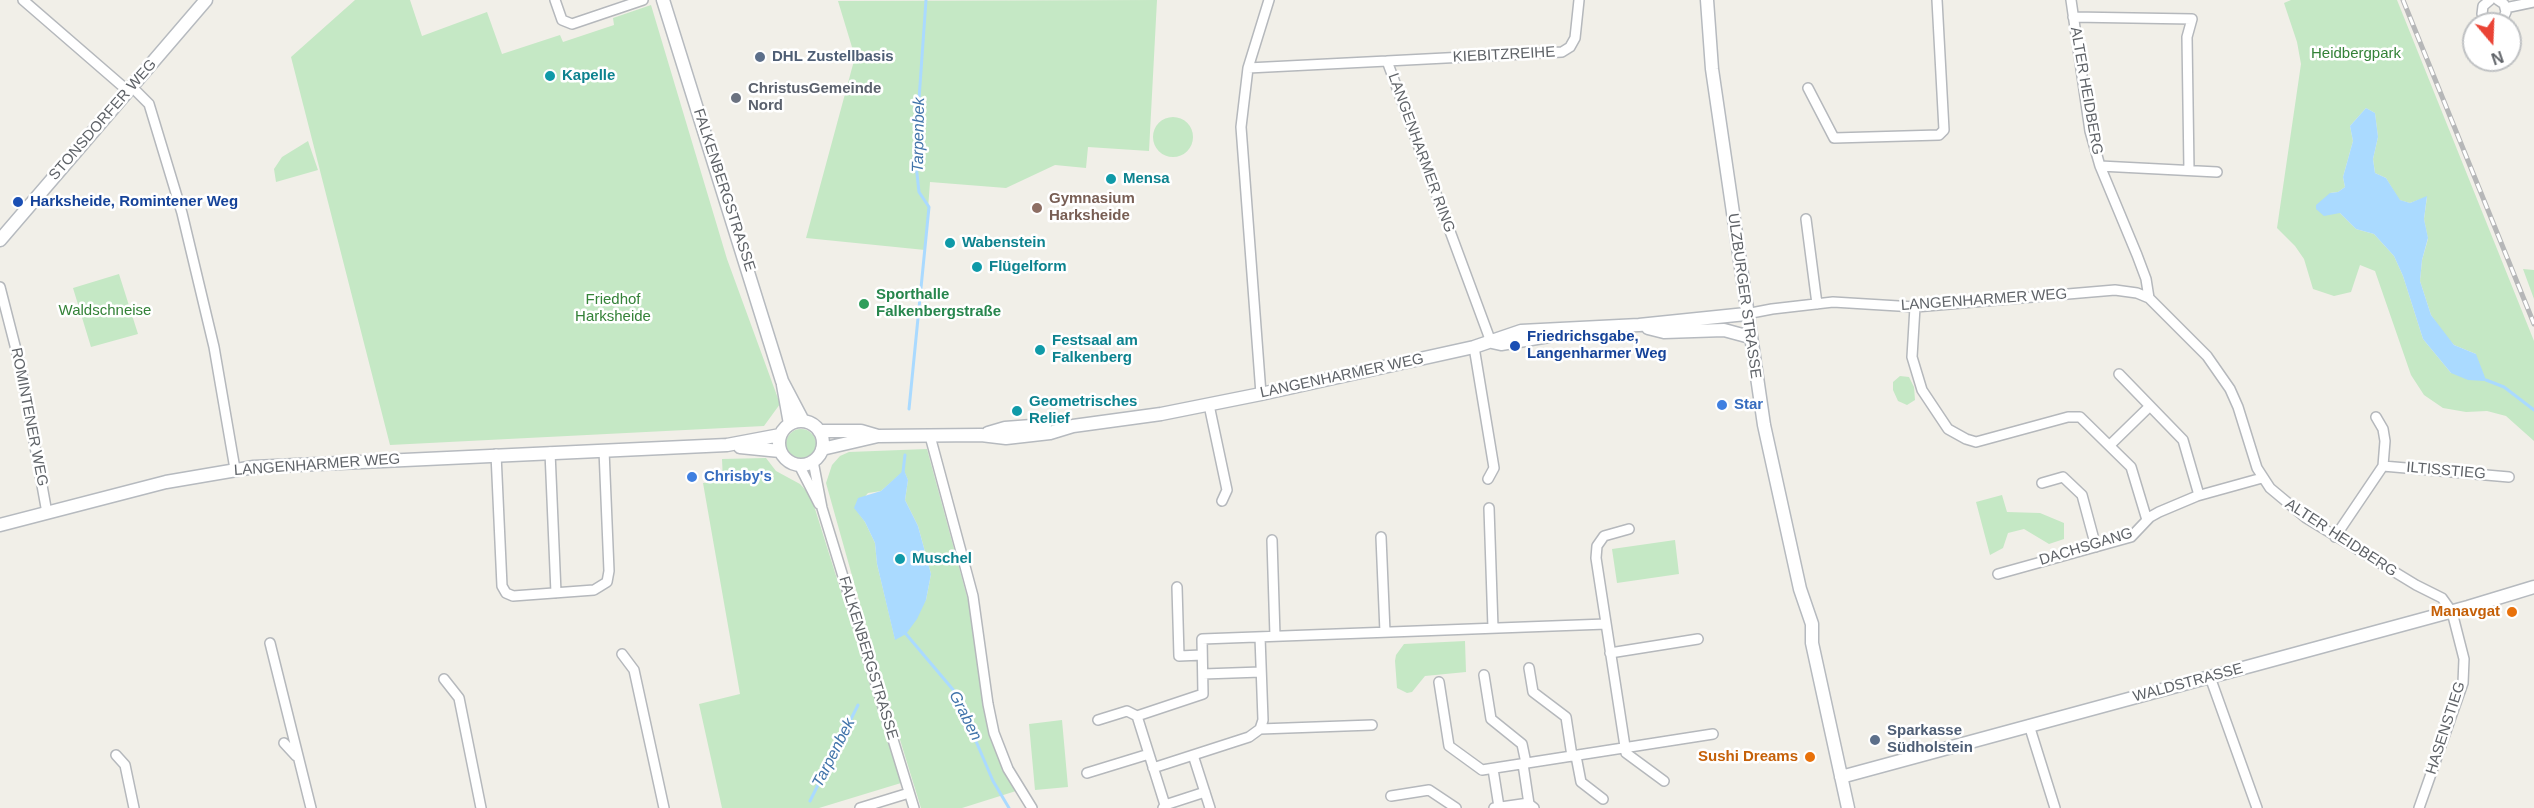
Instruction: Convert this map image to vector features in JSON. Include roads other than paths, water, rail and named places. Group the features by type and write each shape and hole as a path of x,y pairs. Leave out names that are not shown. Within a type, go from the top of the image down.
{"main road":[{"name":"STONSDORFER WEG","path":"0,240 206,0"},
{"name":"FALKENBERGSTRASSE","path":"663,0 782,381 789,424"},
{"name":"ULZBURGER STRASSE","path":"1707,0 1713,69 1746,314 1767,444 1800,590 1799,608 1812,643 1848,808"},
{"name":"LANGENHARMER WEG","path":"822,449 878,436 981,435 1005,428 1073,426 1209,405 1474,347 1491,342 1500,336 1521,331 1639,325 1746,314"},
{"name":"LANGENHARMER WEG","path":"1639,325 1664,332 1724,330 1750,337"},
{"name":"FALKENBERGSTRASSE","path":"782,381 803,421"},
{"path":"780,451 780,435 789,424 803,421 814,425 822,439 822,449 813,461 799,465"},
{"name":"LANGENHARMER WEG","path":"819,431 861,431 878,436"},
{"name":"LANGENHARMER WEG","path":"0,525 166,482 235,469 309,463 727,445 780,435"},
{"name":"LANGENHARMER WEG","path":"727,445 780,451 790,462 799,465"},
{"name":"WALDSTRASSE","path":"1840,777 2452,612 2534,587"}],"street":[{"path":"23,0 149,104 182,214 214,346 235,469"},
{"path":"555,0 561,18 570,24 643,0"},
{"path":"1262,394 1241,143 1242,102 1248,68 1269,0"},
{"name":"KIEBITZREIHE","path":"1387,62 1562,52 1570,47 1575,38 1579,0"},
{"path":"1808,88 1834,138 1939,135 1944,130 1937,0"},
{"name":"ALTER HEIDBERG","path":"2071,0 2090,131 2100,166 2146,279 2149,298 2207,356 2230,389 2262,478 2284,501 2335,537 2442,598 2452,612"},
{"path":"2490,0 2485,3 2482,10 2488,21 2500,21 2505,16 2505,8 2498,0"},
{"path":"2505,8 2534,2"},
{"name":"ALTER HEIDBERG","path":"2073,17 2192,19 2187,37 2189,170"},
{"name":"LANGENHARMER RING","path":"1248,68 1387,62 1491,342"},
{"name":"ALTER HEIDBERG","path":"2100,166 2217,172"},
{"path":"1806,219 1817,304"},
{"name":"ROMINTENER WEG","path":"0,287 24,382 47,513"},
{"name":"LANGENHARMER WEG","path":"1746,314 1817,304 1915,307 2115,290 2137,293 2149,298"},
{"path":"1915,307 1912,351 1918,377 1922,390 1950,430 1976,442 2073,416 2084,420 2133,469 2147,520"},
{"path":"1474,347 1494,468 1488,479"},
{"path":"2119,374 2183,440 2199,495"},
{"path":"1209,405 1227,490 1222,501"},
{"path":"2110,445 2150,406"},
{"path":"2335,537 2383,466 2385,441 2383,429 2376,417"},
{"path":"930,436 974,603 992,723 1008,769 1032,808"},
{"path":"496,454 503,589 512,596 596,590 608,579 604,450"},
{"path":"550,452 556,593"},
{"name":"FALKENBERGSTRASSE","path":"813,461 822,508 914,808"},
{"name":"FALKENBERGSTRASSE","path":"799,465 822,508"},
{"name":"ILTISSTIEG","path":"2383,466 2509,477"},
{"path":"2042,483 2063,477 2082,495 2096,546"},
{"name":"DACHSGANG","path":"1998,574 2133,536 2147,520 2157,513 2199,495 2262,478"},
{"path":"1489,508 1493,628"},
{"path":"1629,529 1606,535 1599,542 1596,550 1610,653 1626,753 1664,781"},
{"path":"1382,537 1385,632"},
{"path":"1272,540 1275,636"},
{"path":"1177,586 1179,656 1202,656"},
{"name":"HASENSTIEG","path":"2419,808 2463,683 2464,659 2452,612"},
{"path":"1098,720 1125,711 1137,716 1202,695 1202,639 1606,624"},
{"path":"1153,768 1250,737 1260,729 1263,720 1260,637"},
{"path":"1610,653 1698,639"},
{"path":"270,644 311,808"},
{"path":"622,654 634,670 664,808"},
{"path":"1529,668 1533,692 1566,717 1581,782 1603,799"},
{"path":"1203,674 1261,672"},
{"path":"1484,675 1491,719 1522,744 1531,805 1494,808"},
{"path":"2210,677 2257,808"},
{"path":"444,679 459,698 481,808"},
{"path":"1439,682 1449,746 1481,770 1713,734"},
{"path":"1137,716 1164,806 1205,792"},
{"path":"1260,729 1372,725"},
{"path":"2029,725 2055,808"},
{"path":"284,742 297,758"},
{"path":"1087,773 1149,754"},
{"path":"116,755 125,765 134,808"},
{"path":"1193,755 1210,808"},
{"path":"1492,769 1498,807"},
{"path":"1391,795 1429,790 1456,808"},
{"path":"860,808 909,793"}],"water":[{"path":"2366,108 2375,113 2378,137 2373,159 2375,173 2386,178 2400,200 2410,203 2427,196 2424,219 2428,238 2422,260 2420,281 2431,315 2454,345 2476,354 2486,380 2484,381 2468,380 2451,373 2423,339 2403,276 2394,256 2374,234 2356,229 2340,213 2324,216 2316,209 2316,205 2330,193 2338,192 2345,187 2343,177 2353,141 2350,126"},
{"path":"904,470 908,480 905,500 918,526 931,574 926,600 917,619 906,634 895,640 877,564 875,543 865,522 854,508 858,498 881,491"}],"waterway":[{"name":"Tarpenbek","path":"909,409 929,207 919,192 915,156 926,0"},
{"path":"2486,380 2504,387 2534,410"},
{"name":"Tarpenbek","path":"903,472 905,455"},
{"name":"Graben","path":"906,634 955,692 993,781 1009,808"},
{"name":"Tarpenbek","path":"810,801 858,705"}],"railway":[{"path":"2403,0 2534,324"}],"place":[{"name":"DHL Zustellbasis","path":"760,57"},
{"name":"Kapelle","path":"550,76"},
{"name":"ChristusGemeinde Nord","path":"736,98"},
{"name":"Mensa","path":"1111,179"},
{"name":"Harksheide, Romintener Weg","path":"18,202"},
{"name":"Gymnasium Harksheide","path":"1037,208"},
{"name":"Wabenstein","path":"950,243"},
{"name":"Flügelform","path":"977,267"},
{"name":"Sporthalle Falkenbergstraße","path":"864,304"},
{"name":"Friedrichsgabe, Langenharmer Weg","path":"1515,346"},
{"name":"Festsaal am Falkenberg","path":"1040,350"},
{"name":"Star","path":"1722,405"},
{"name":"Geometrisches Relief","path":"1017,411"},
{"name":"Chrisby's","path":"692,477"},
{"name":"Muschel","path":"900,559"},
{"name":"Manavgat","path":"2512,612"},
{"name":"Sparkasse Südholstein","path":"1875,740"},
{"name":"Sushi Dreams","path":"1810,757"}],"park label":[{"name":"Heidbergpark","path":"2356,54"},
{"name":"Friedhof Harksheide","path":"613,308"},
{"name":"Waldschneise","path":"105,311"}]}
